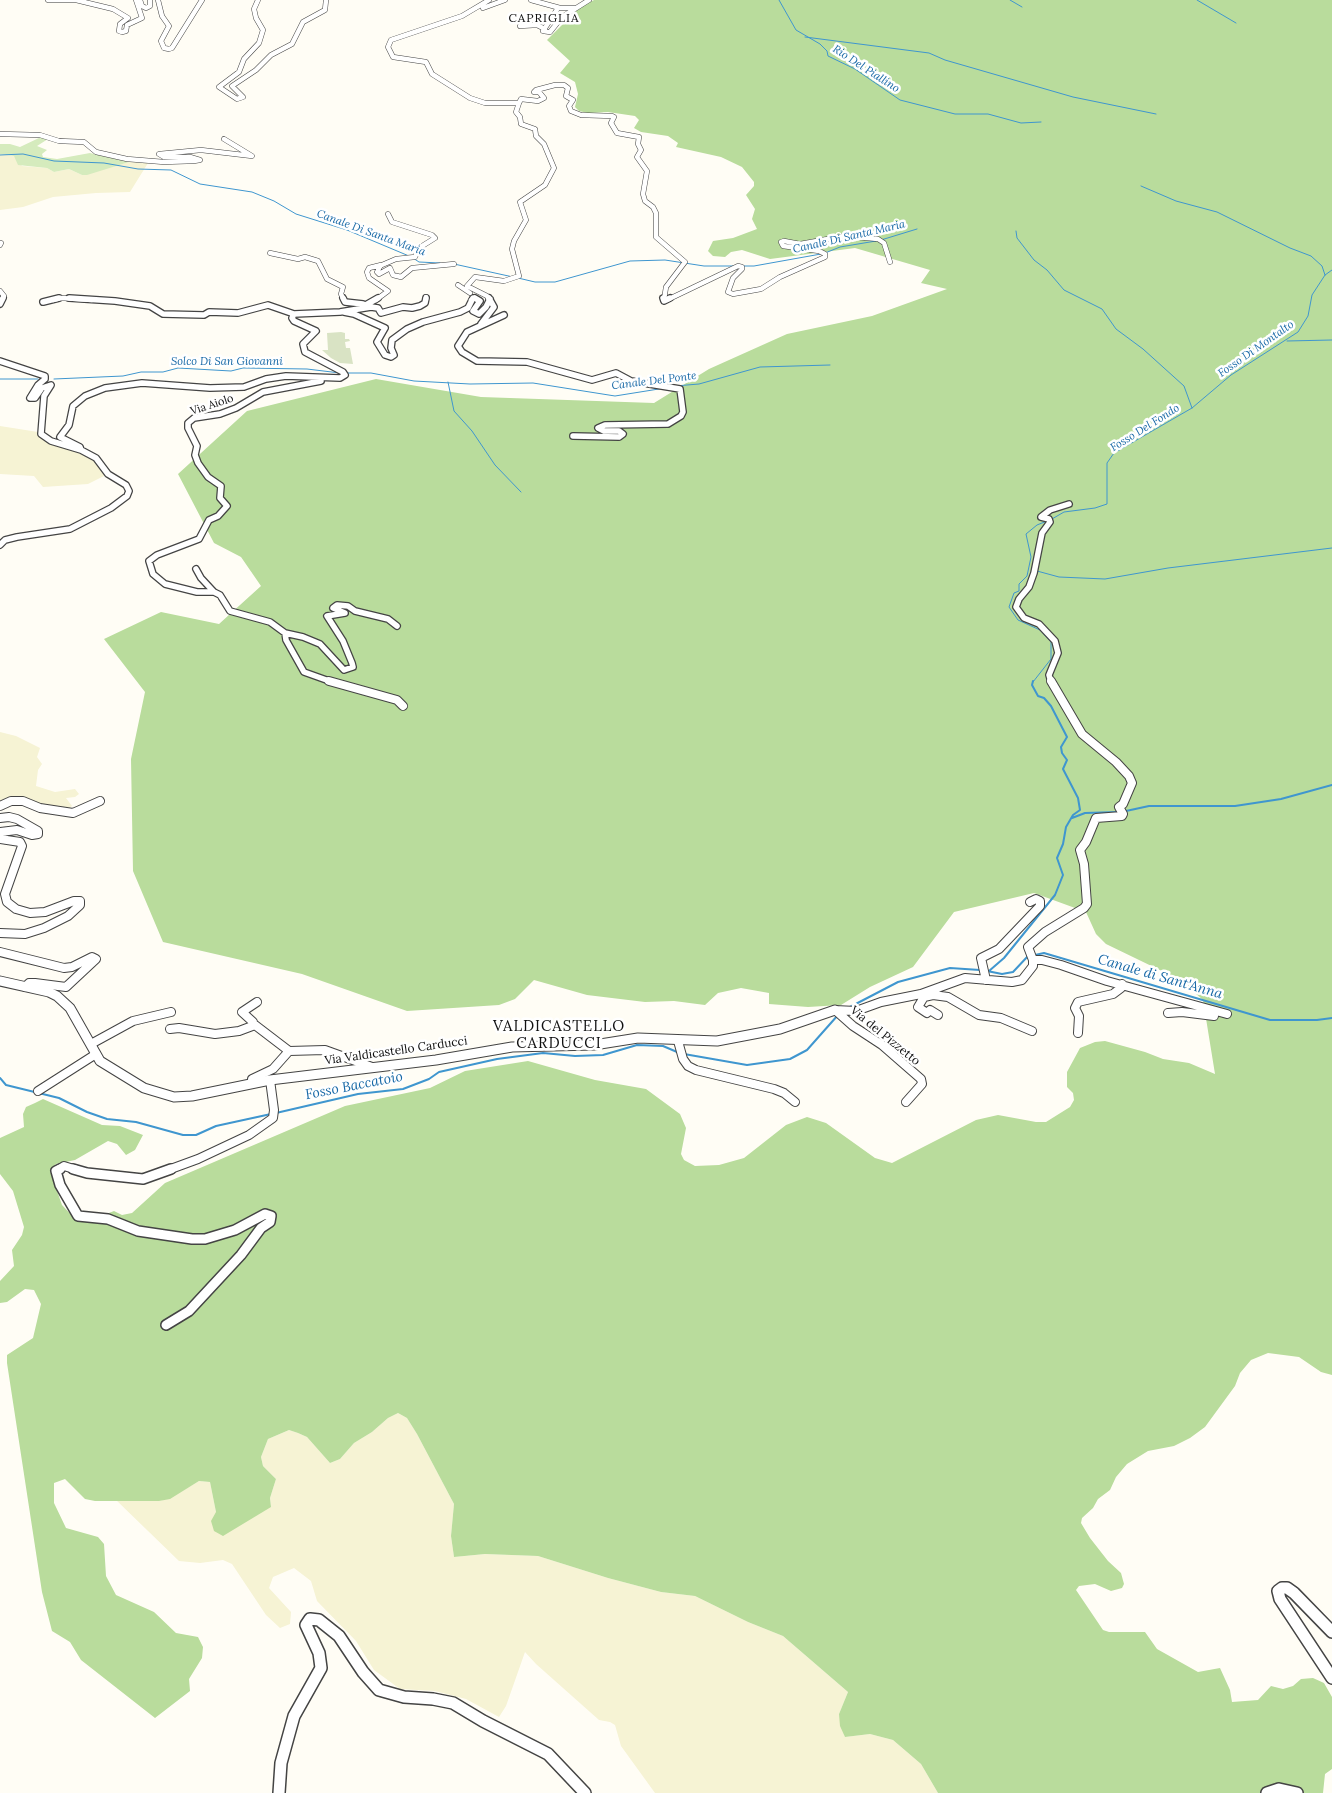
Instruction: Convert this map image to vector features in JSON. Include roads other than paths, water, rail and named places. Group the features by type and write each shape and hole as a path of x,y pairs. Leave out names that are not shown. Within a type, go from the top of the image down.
{"street":[{"path":"48,0 76,0 113,9 128,18 120,24 119,31 122,32 126,31 127,25 142,18 136,0"},
{"path":"140,0 142,6 146,8 150,6 150,0"},
{"path":"158,0 162,16 169,26 161,41 164,48 169,49 172,48 195,8 202,0"},
{"path":"258,0 254,9 256,18 263,30 258,47 244,59 239,72 219,87 237,98 243,97 232,86 256,70 271,55 292,44 303,22 325,10 326,0"},
{"path":"489,0 472,12 391,40 389,52 393,57 400,59 426,62 432,74 470,98 485,103 519,103"},
{"path":"472,12 475,13 487,6 506,0"},
{"path":"530,0 558,8 577,8"},
{"path":"520,26 537,25 545,29 543,31 550,32 562,17 589,0"},
{"path":"545,29 558,8"},
{"path":"481,324 494,310 494,307 490,299 467,286 475,277 504,281 519,276 512,249 514,241 526,220 520,202 545,185 554,168 544,144 536,136 535,129 521,124 520,117 516,112 521,99 538,101 544,98 539,92 534,92 536,90 555,85 564,85 568,88 566,96 573,100 569,106 571,111 581,115 612,116 614,117 611,123 617,133 639,137 638,144 641,150 637,157 647,171 642,194 645,201 653,207 656,213 657,239 673,250 684,262 666,287 664,301 695,288 721,272 738,266 742,267 742,270 731,282 728,292 730,294 761,289 780,277 825,257 825,254 819,251 783,246 781,242 784,241 800,244 845,236 878,239 884,243 890,262"},
{"path":"0,134 40,135 59,141 84,142 96,152 133,159 194,162 200,160 190,157 170,157 159,154 202,150 252,156 224,139"},
{"path":"360,308 388,292 385,287 370,278 368,275 370,268 396,259 415,257 419,248 436,238 432,234 392,222 388,214"},
{"path":"270,253 298,259 305,257 318,261 327,279 343,287 342,294 345,302 368,303"},
{"path":"382,265 377,272 379,274 390,268 393,275 401,277 412,268 446,263 454,264"},
{"path":"458,285 480,301 473,311 476,314 483,310 490,299"},
{"path":"0,291 4,296 0,304"},
{"path":"340,312 375,307 381,312 403,307 412,308 424,304 426,297"},
{"path":"43,302 61,298 115,301 150,306 163,314 204,315 208,312 238,313 268,305 294,314 340,312 354,314 384,328 384,332 377,342 385,355 391,357 394,355 391,348 392,340 396,337 423,322 460,312 468,308 471,299 476,298"},
{"path":"0,545 5,540 17,537 70,529 117,505 127,496 129,491 126,485 108,474 96,458 62,438 61,435 69,424 76,403 105,388 142,383 186,388 244,387 266,379 286,376 336,379 345,375 343,372 305,352 304,344 316,331 294,321 292,318 294,314"},
{"path":"504,315 466,332 458,346 462,352 478,361 502,363 527,362 592,380 616,373 631,381 677,387 680,390 683,412 681,416 668,424 605,425 598,428 604,431 623,434 619,437 591,437 578,434 573,436"},
{"path":"0,361 45,376 45,379 38,385 30,398 35,398 42,388 51,386 44,396 42,434 51,441 74,450 81,450"},
{"name":"Via Aiolo","path":"214,592 197,592 165,584 150,569 149,561 152,558 199,539 209,520 218,516 226,506 220,498 221,486 208,477 198,463 196,455 197,446 188,428 188,423 194,418 220,414 236,408 262,392 336,379"},
{"name":"Via Valdicastello Carducci","path":"0,981 49,992 64,1001 79,1022 100,1061 128,1079 166,1096 192,1096 270,1080 436,1060 512,1047 594,1045 638,1038 679,1045 717,1041 744,1037 799,1024 835,1010 856,1011 881,1002 922,996 965,978 1012,982 1022,980 1033,966 1028,947 1087,904 1084,864 1080,850 1086,842 1096,818 1122,816 1123,814 1119,807 1123,804 1132,783 1129,776 1116,762 1082,734 1052,684 1049,675 1058,653 1055,641 1039,624 1024,618 1016,607 1034,573 1042,534 1049,520 1041,517 1044,513 1069,504"},
{"path":"196,568 201,578 214,592 220,595 230,611 270,622 285,633 303,637 320,644 344,670 353,667 352,663 343,641 327,616 345,613 333,608 336,606 348,606 355,611 388,619 397,626"},
{"path":"285,633 286,640 304,672 350,688 387,696 403,706"},
{"path":"0,806 11,801 23,801 40,808 73,813 85,809 100,800"},
{"path":"0,818 18,819 38,831 38,834 32,835 17,830 0,832"},
{"path":"0,838 20,842 22,846 5,894 7,902 16,909 30,913 45,912 74,901 80,901 80,905 68,916 44,928 25,934 0,933"},
{"path":"986,979 981,958 1000,949 1040,906 1040,901 1036,899 1030,902"},
{"name":"Via Valdicastello Carducci","path":"0,952 64,968 72,967 92,957 96,959 66,987 35,983 29,983 25,987"},
{"path":"1032,958 1225,1014 1219,1017 1182,1012 1168,1013"},
{"path":"1078,1033 1079,1016 1074,1008 1078,1002 1113,994 1121,988 1122,984"},
{"path":"938,1015 930,1010 927,1013 918,1007 922,996 948,997 980,1015 1001,1018 1032,1031"},
{"path":"257,1002 242,1012 253,1024 289,1051 325,1050 372,1067"},
{"name":"Via del Pizzetto","path":"835,1010 882,1045 921,1079 922,1084 906,1102"},
{"path":"91,1044 133,1021 171,1012"},
{"path":"170,1029 180,1028 216,1034 239,1031 253,1024"},
{"path":"679,1045 682,1059 688,1066 696,1070 774,1089 784,1093 795,1102"},
{"path":"252,1083 252,1079 273,1069 289,1051"},
{"path":"38,1091 96,1054"},
{"path":"166,1325 189,1311 241,1254 261,1228 270,1222 271,1216 265,1214 235,1230 205,1239 192,1240 167,1234 138,1231 108,1219 78,1216 60,1186 56,1172 64,1166 87,1173 143,1179 198,1159 227,1146 269,1122 274,1113 270,1080"},
{"path":"1332,1632 1294,1593 1287,1588 1278,1590 1280,1599 1332,1678"},
{"path":"279,1793 281,1763 294,1716 321,1668 319,1653 306,1625 310,1619 318,1620 339,1636 363,1672 379,1690 404,1697 433,1699 453,1703 483,1721 548,1754 585,1793"},
{"path":"1267,1793 1279,1789 1297,1793"}],"waterway":[{"path":"779,0 796,30 809,37"},
{"path":"1010,0 1022,7"},
{"path":"1197,0 1236,23"},
{"path":"809,37 929,53 945,60 1073,97 1156,114"},
{"name":"Rio Del Piallino","path":"809,37 820,44 827,51 828,56 855,69 900,100 955,114 988,114 1021,123 1041,122"},
{"name":"Canale Di Santa Maria","path":"0,155 23,154 54,161 104,163 138,169 171,170 200,184 252,192 274,201 296,214 347,230 409,256"},
{"path":"1141,186 1176,201 1217,212 1290,248 1311,256 1322,266 1325,275"},
{"name":"Canale Di Santa Maria","path":"881,240 917,229"},
{"path":"1016,231 1017,238 1034,260 1047,270 1064,290 1102,309 1116,329 1143,349 1184,386 1192,408"},
{"name":"Canale Di Santa Maria","path":"825,253 840,247 876,241"},
{"name":"Canale Di Santa Maria","path":"741,266 754,266 821,254"},
{"name":"Canale Di Santa Maria","path":"413,258 419,262 440,263"},
{"name":"Canale Di Santa Maria","path":"518,278 535,282 555,282 630,261 665,260 704,266 734,266"},
{"name":"Canale Di Santa Maria","path":"454,264 513,277"},
{"name":"Fosso Di Montalto","path":"1325,275 1332,270"},
{"name":"Fosso Di Montalto","path":"1192,408 1231,375 1298,332 1308,316 1312,295 1325,275"},
{"path":"1287,341 1332,340"},
{"name":"Canale Del Ponte","path":"675,386 699,384 760,367 830,365"},
{"name":"Solco Di San Giovanni","path":"54,379 123,376 141,372 163,372 178,368 231,371 243,368 307,369 340,373"},
{"name":"Solco Di San Giovanni","path":"348,373 371,373 414,381 448,383"},
{"name":"Solco Di San Giovanni","path":"0,379 38,379"},
{"name":"Canale Del Ponte","path":"448,383 533,383 615,396 665,388"},
{"name":"Solco Di San Giovanni","path":"448,383 454,411 472,431 495,465 521,492"},
{"name":"Fosso Del Fondo","path":"1052,519 1064,512 1095,508 1107,504 1107,463 1114,453 1192,408"},
{"path":"1033,682 1051,659 1051,642 1040,630 1018,620 1009,607 1014,593 1019,591 1019,584 1027,576 1031,557 1026,534 1037,525 1047,521"},
{"path":"1037,571 1059,577 1105,579 1168,568 1332,548"},
{"path":"989,971 1004,958 1055,895 1063,875 1057,858 1063,844 1066,827 1073,815 1080,810 1078,798 1063,769 1067,760 1062,753 1061,747 1067,737 1051,706 1044,698 1038,696 1032,685 1033,681"},
{"path":"1126,811 1149,806 1235,806 1281,799 1332,785"},
{"path":"1072,818 1085,813 1118,812"},
{"name":"Canale di Sant'Anna","path":"1035,955 1044,953 1270,1020 1317,1020 1332,1018"},
{"name":"Canale di Sant'Anna","path":"987,971 1002,974 1013,972 1028,956"},
{"name":"Fosso Baccatoio","path":"848,1008 898,982 950,968 980,970"},
{"name":"Fosso Baccatoio","path":"684,1054 747,1065 790,1059 807,1050 838,1015"},
{"name":"Fosso Baccatoio","path":"276,1113 358,1094 403,1089 429,1079 439,1072 497,1059 543,1053 575,1056 603,1055 637,1045 663,1046 677,1052"},
{"name":"Fosso Baccatoio","path":"0,1078 6,1085 59,1098 87,1112 107,1119 136,1122 183,1135 196,1135 216,1126 271,1114"}],"district":[{"name":"CAPRIGLIA","path":"544,19"},
{"name":"VALDICASTELLO CARDUCCI","path":"559,1036"}]}
